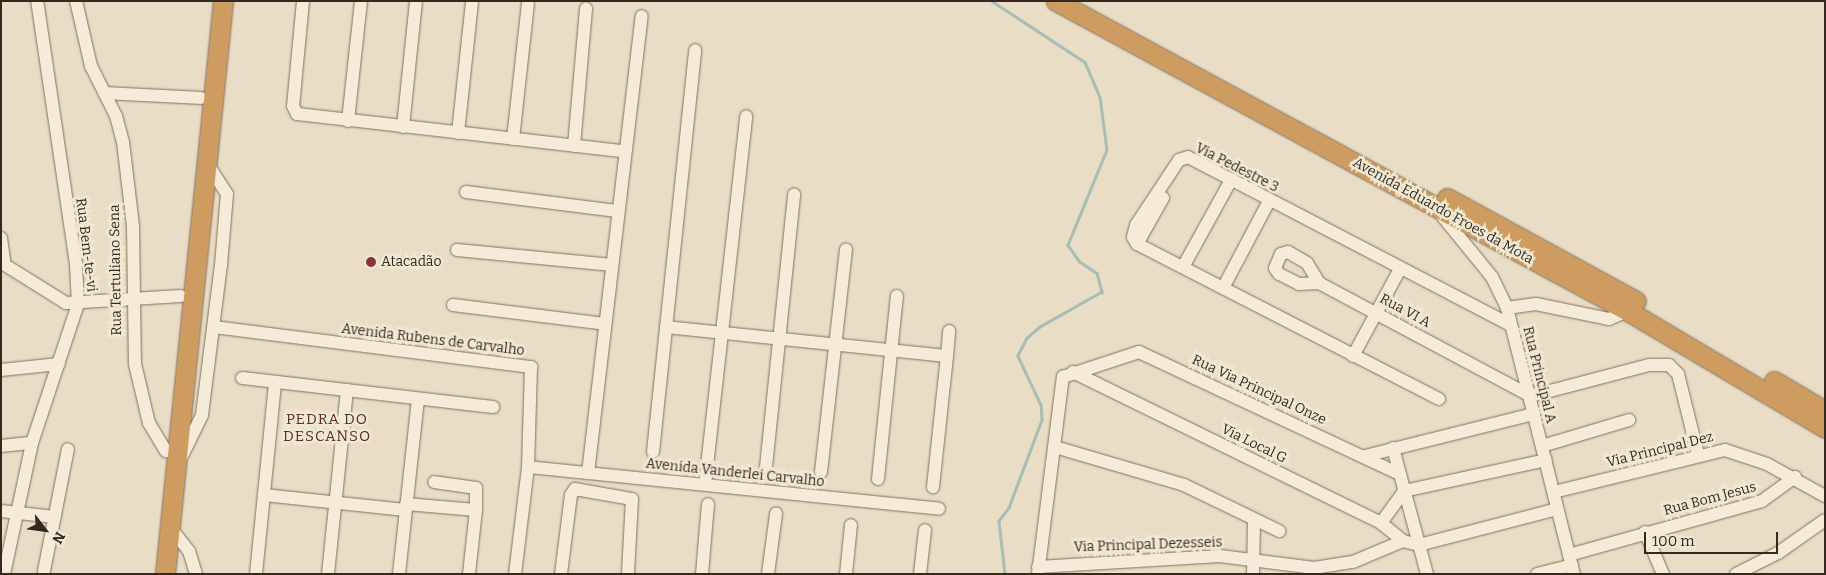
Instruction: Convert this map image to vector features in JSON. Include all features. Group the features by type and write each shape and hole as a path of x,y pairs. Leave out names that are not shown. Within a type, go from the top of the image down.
{"highway":[{"path":"154,574 180,296 211,1"},
{"path":"165,574 172,481 223,1"},
{"path":"216,69 232,1"},
{"name":"Avenida Eduardo Froes da Mota","path":"1056,1 1628,311 1825,428"},
{"name":"Avenida Eduardo Froes da Mota","path":"1083,1 1596,279 1825,411"}],"street":[{"name":"Rua Bem-te-vi","path":"4,574 32,443 78,304 77,270 37,1"},
{"name":"Rua Tertuliano Sena","path":"76,1 89,60 120,129 133,226 131,301 134,358 145,410 166,451"},
{"path":"303,1 294,110 302,115 403,128 624,151"},
{"path":"348,121 361,1"},
{"path":"403,128 416,1"},
{"path":"458,133 472,1"},
{"path":"513,139 528,4"},
{"path":"574,146 586,9"},
{"path":"588,473 624,151 642,16"},
{"path":"653,452 695,50"},
{"path":"104,93 201,98"},
{"path":"705,484 746,116"},
{"name":"Via Pedestre 3","path":"1439,399 1137,244 1133,237 1136,225 1179,160 1186,157 1511,325"},
{"path":"172,481 199,424 208,383 224,230 226,189 207,163"},
{"path":"1183,267 1231,180"},
{"path":"466,192 617,211"},
{"path":"766,467 777,338 794,194"},
{"path":"1223,288 1269,201"},
{"name":"Rua Principal A","path":"1433,205 1492,277 1507,308 1531,396 1571,565"},
{"path":"1,238 3,264 48,295 78,304 180,296"},
{"path":"821,472 846,249"},
{"path":"458,250 612,265"},
{"name":"Rua VI A","path":"1319,283 1305,286 1284,278 1276,272 1278,261 1283,253 1292,254 1312,268 1319,283 1531,396"},
{"path":"1353,356 1400,269"},
{"path":"878,479 897,296"},
{"path":"1507,308 1536,304 1609,319 1628,311"},
{"path":"453,305 605,324"},
{"path":"666,326 947,356"},
{"name":"Avenida Rubens de Carvalho","path":"214,327 528,365 534,376 528,467 515,574"},
{"path":"933,487 949,331"},
{"name":"Rua Via Principal Onze","path":"1074,372 1139,352 1400,474"},
{"path":"1531,396 1656,363 1674,369 1698,454"},
{"path":"1,370 59,364"},
{"path":"1038,570 1048,522 1061,382 1074,372"},
{"name":"Via Local G","path":"1074,372 1381,523 1403,541 1419,544"},
{"path":"242,378 493,407"},
{"path":"256,574 275,382"},
{"path":"328,574 347,390"},
{"path":"399,574 418,399"},
{"path":"1365,456 1534,414"},
{"path":"1542,446 1628,420"},
{"path":"1,446 32,443"},
{"path":"1055,447 1195,490 1254,522 1279,531"},
{"path":"1393,448 1427,574"},
{"path":"44,571 68,449"},
{"name":"Via Principal Dez","path":"1554,492 1698,454 1733,451 1795,477 1825,496"},
{"path":"1381,523 1404,491 1546,460"},
{"name":"Avenida Vanderlei Carvalho","path":"528,467 939,509"},
{"name":"Rua Bom Jesus","path":"1537,574 1571,565 1645,532 1762,501 1778,494 1795,477"},
{"path":"434,482 476,488 476,510 469,574"},
{"path":"561,574 570,495 575,489 632,499 628,574"},
{"path":"264,496 406,507 476,510"},
{"path":"702,574 708,504"},
{"path":"1419,544 1557,509"},
{"path":"1,511 17,510 55,517"},
{"path":"768,574 776,514"},
{"path":"1736,574 1778,554 1825,520"},
{"path":"1254,522 1254,568"},
{"path":"846,574 851,525"},
{"path":"170,527 189,551 196,574"},
{"path":"920,574 925,530"},
{"path":"1645,532 1663,574"},
{"name":"Via Principal Dezesseis","path":"1038,570 1203,556 1254,568 1314,571 1353,562 1403,541"}],"waterway":[{"path":"992,1 1085,62 1100,97 1107,150 1068,245 1079,261 1097,273 1102,292 1040,327 1027,338 1018,356 1041,405 1042,420 1009,508 999,521 1005,574"}],"place":[{"name":"Atacadão","path":"371,262"}],"district":[{"name":"PEDRA DO DESCANSO","path":"327,428"}]}
